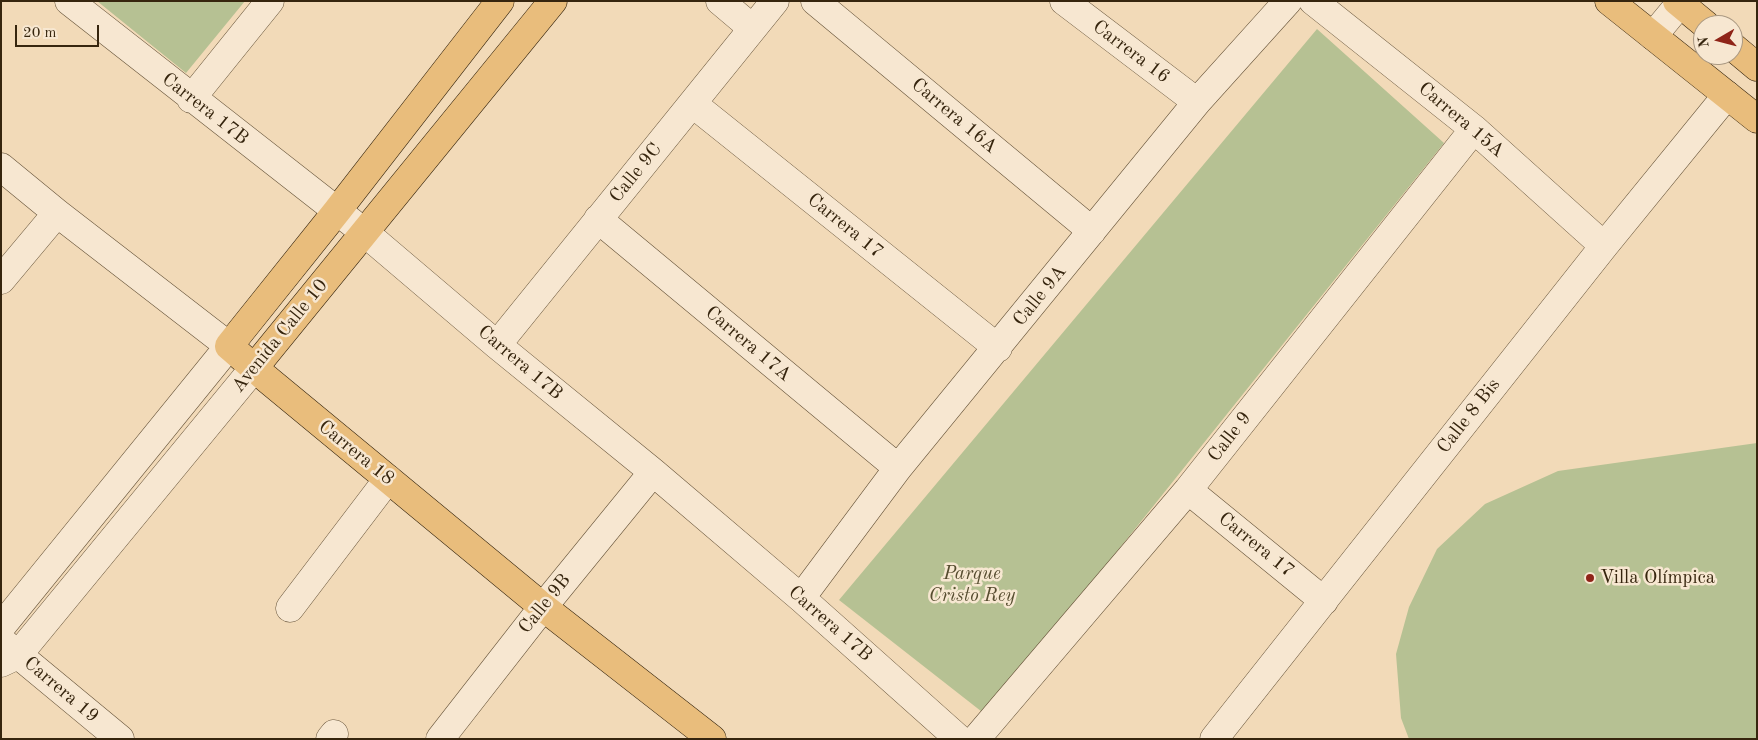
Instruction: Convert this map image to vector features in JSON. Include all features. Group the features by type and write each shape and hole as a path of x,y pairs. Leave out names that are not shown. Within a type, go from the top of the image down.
{"main road":[{"name":"Avenida Calle 10","path":"229,346 337,211 500,1"},
{"name":"Avenida Calle 10","path":"254,368 553,1"},
{"path":"1609,1 1757,119"},
{"path":"1680,2 1695,15"},
{"path":"1743,56 1757,67"},
{"name":"Carrera 18","path":"229,346 543,607 705,737"}],"street":[{"name":"Carrera 17B","path":"69,1 191,99 364,232 497,345 653,472 801,598 959,739"},
{"path":"191,99 270,1"},
{"path":"720,1 752,28"},
{"name":"Calle 9C","path":"497,345 775,1"},
{"name":"Carrera 16A","path":"815,1 1092,231"},
{"name":"Carrera 16","path":"1064,1 1197,102"},
{"name":"Calle 9A","path":"801,598 898,468 998,348 1197,102 1288,1"},
{"name":"Carrera 15A","path":"1313,1 1474,128 1604,246"},
{"path":"1653,36 1680,2"},
{"name":"Calle 8 Bis","path":"1214,739 1604,246 1726,95"},
{"name":"Carrera 17","path":"693,104 998,348"},
{"name":"Calle 9","path":"976,739 1188,490 1474,128"},
{"name":"Carrera 18","path":"1,167 57,214 229,346"},
{"path":"1,280 57,214"},
{"name":"Carrera 17A","path":"598,219 898,468"},
{"name":"Avenida Calle 10","path":"1,627 229,346"},
{"name":"Avenida Calle 10","path":"7,653 254,368"},
{"name":"Calle 9B","path":"440,739 543,607 653,472"},
{"path":"290,608 388,479"},
{"name":"Carrera 17","path":"1188,490 1324,601"},
{"name":"Carrera 19","path":"7,653 120,739"}],"green space":[{"path":"97,1 245,1 186,73"},
{"name":"Parque Cristo Rey","path":"1317,29 1444,143 986,715 839,600"},
{"name":"Villa Olímpica","path":"1757,443 1757,739 1409,739 1401,718 1396,654 1409,607 1437,549 1485,504 1558,471"}],"place":[{"name":"Villa Olímpica","path":"1590,578"}]}
